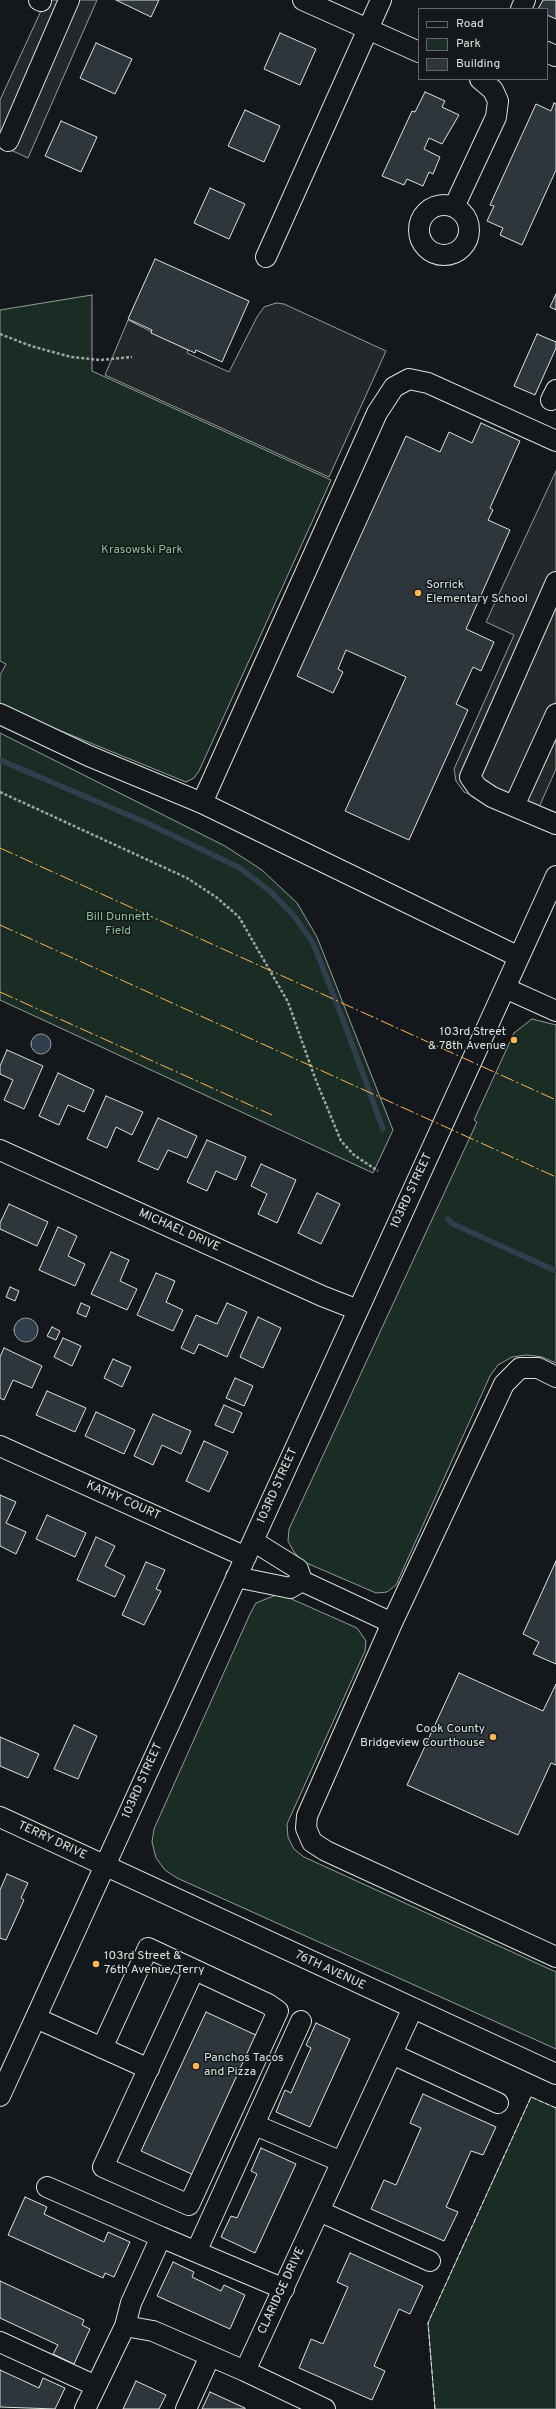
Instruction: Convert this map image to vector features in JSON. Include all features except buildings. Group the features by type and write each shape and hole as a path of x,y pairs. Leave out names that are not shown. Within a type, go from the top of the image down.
{"street":[{"path":"8,141 69,0"},
{"path":"303,0 418,52"},
{"path":"266,257 381,0"},
{"path":"454,207 496,117 498,101 493,90 481,80"},
{"path":"202,803 377,413 394,387 409,379 440,387 556,441"},
{"path":"556,582 470,777 477,787 514,806 556,824"},
{"path":"0,714 89,756 202,803 519,957"},
{"path":"514,806 556,714"},
{"name":"103RD STREET","path":"0,2096 556,876"},
{"path":"505,988 556,1012"},
{"name":"MICHAEL DRIVE","path":"0,1150 314,1292 358,1310"},
{"path":"556,1377 538,1368 520,1368 504,1384 392,1623 307,1816 306,1828 312,1842 326,1852 556,1956"},
{"name":"KATHY COURT","path":"0,1446 298,1569 302,1581"},
{"path":"236,1577 290,1588 302,1581 392,1623"},
{"name":"TERRY DRIVE","path":"0,1817 105,1865"},
{"name":"76TH AVENUE","path":"105,1865 412,2010 556,2074"},
{"path":"102,2048 148,1948 268,2004 278,2011 190,2205 103,2167 194,1970"},
{"name":"CLARIDGE DRIVE","path":"245,2371 412,2010"},
{"path":"36,2018 149,2069"},
{"path":"196,2252 301,2021"},
{"path":"392,2054 498,2103"},
{"path":"254,2125 342,2162"},
{"path":"47,2187 284,2289"},
{"path":"319,2211 430,2261"},
{"path":"85,2409 125,2326 131,2303 161,2237"},
{"path":"125,2326 153,2331 245,2371 325,2409"},
{"path":"0,2342 96,2386"},
{"path":"186,2409 210,2356"}],"path":[{"path":"0,334 71,357 100,360 132,357"},
{"path":"0,792 187,878 216,897 239,918 288,1002 315,1078 340,1141 354,1155 378,1171"}],"green space":[{"name":"Krasowski Park","path":"92,295 92,371 331,480 199,771 194,778 186,782 0,706 0,675 6,664 0,661 0,310"},
{"name":"Bill Dunnett Field","path":"0,733 225,846 262,870 297,903 317,937 393,1130 373,1173 0,1000"},
{"path":"532,1019 556,1025 556,1363 542,1357 527,1355 512,1357 498,1365 490,1376 396,1585 387,1592 376,1593 302,1561 294,1552 288,1541 289,1529 477,1122 474,1120 514,1033"},
{"path":"276,1595 287,1597 357,1628 366,1641 365,1651 287,1824 288,1837 294,1849 304,1857 556,1972 556,2049 177,1878 165,1870 156,1858 152,1842 154,1829 250,1614 256,1603"},
{"path":"531,2097 556,2108 556,2409 435,2409 428,2323"}],"shaded area":[{"path":"46,0 97,0 28,158 0,145 0,100"},
{"path":"276,303 284,304 386,351 329,477 105,375 128,320 188,350 187,353 229,372 257,317 264,307"},
{"path":"556,471 556,769 532,823 464,792 456,781 454,769 514,635 486,622"}],"water":[{"path":"41,1034 48,1037 51,1044 48,1051 41,1054 34,1051 31,1044 34,1037"},
{"path":"26,1318 31,1319 37,1325 37,1335 31,1341 26,1342 21,1341 15,1335 14,1330 15,1325 21,1319"}],"waterway":[{"path":"0,760 147,823 240,868 271,892 294,916 313,943 383,1129"},
{"path":"448,1219 453,1224 556,1271"}],"fence":[{"path":"435,2409 428,2323 531,2097 556,2108"}],"power":[{"path":"0,848 556,1100"},
{"path":"0,925 556,1177"},
{"path":"0,992 272,1115"}],"place":[{"name":"Sorrick Elementary School","path":"418,593"},
{"name":"103rd Street & 78th Avenue","path":"514,1040"},
{"name":"Cook County Bridgeview Courthouse","path":"493,1737"},
{"name":"103rd Street & 76th Avenue/Terry","path":"96,1964"},
{"name":"Panchos Tacos and Pizza","path":"196,2066"}]}
